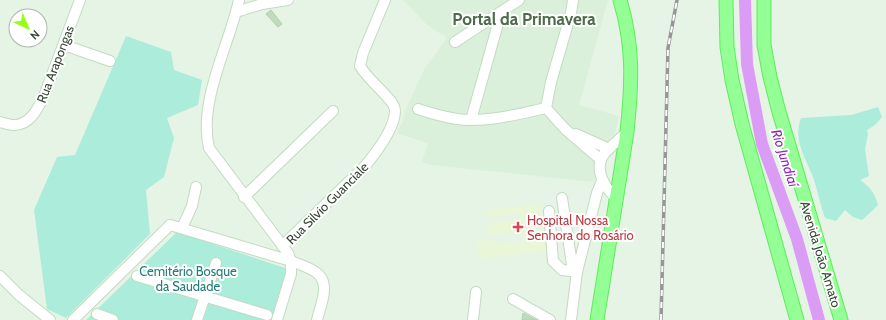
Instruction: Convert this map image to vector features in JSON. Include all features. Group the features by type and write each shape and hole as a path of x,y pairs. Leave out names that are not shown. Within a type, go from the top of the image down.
{"main road":[{"path":"593,320 613,196 627,132 630,103 631,52 625,15 620,0"},
{"path":"726,0 727,46 732,80 742,124 797,320"},
{"name":"Avenida João Amato","path":"764,0 764,45 770,77 781,119 841,320"},
{"path":"597,320 613,196 613,146 630,103"}],"street":[{"name":"Rua Arapongas","path":"0,122 13,126 23,124 38,108 64,45 80,0"},
{"path":"239,0 216,73 207,117 206,137 209,148 244,197 282,246"},
{"path":"236,12 262,4 288,0"},
{"name":"Rua Silvio Guanciale","path":"277,320 291,274 291,261 288,253 282,246 365,166 376,153 394,119 395,111 389,98 364,74 360,66 363,54 385,0"},
{"path":"455,42 520,0"},
{"path":"546,108 551,82 573,0"},
{"path":"471,120 501,13"},
{"path":"64,45 110,61"},
{"path":"418,109 457,119 471,120 491,119 546,108"},
{"path":"546,108 565,129 601,160"},
{"path":"244,197 332,111"},
{"path":"565,129 613,146"},
{"path":"613,196 602,181 600,172 601,160 627,132"},
{"path":"571,320 575,271 597,193 602,181"},
{"path":"182,228 192,206 196,187"},
{"path":"562,198 575,271"},
{"path":"549,211 553,261 562,270 575,271"},
{"path":"73,320 170,225 291,261 310,269 319,275 324,282 324,293 317,320"},
{"path":"198,320 216,263"},
{"path":"0,276 19,295 50,320"},
{"path":"137,276 267,315"},
{"path":"473,320 476,292"},
{"path":"513,299 550,320"},
{"path":"97,314 113,320"}],"shaded area":[{"name":"Portal da Primavera","path":"403,0 608,0 579,105 619,116 612,146 606,148 594,182 431,165 422,162 428,143 396,133 403,122 405,111 425,68 447,38 426,24"},
{"name":"Hospital Nossa Senhora do Rosário","path":"542,204 542,210 540,213 547,213 551,251 479,259 477,241 493,239 494,244 524,241 522,232 487,236 486,223 520,219 519,213 487,217 486,210"}],"green space":[{"path":"126,36 171,52 174,70 202,80 198,105 167,118 174,138 164,177 146,190 150,234 66,318 47,309 34,210 57,157 75,155"},
{"path":"878,107 882,117 875,125 867,130 868,134 865,149 869,176 860,180 872,191 878,205 862,220 853,217 845,210 836,221 825,218 813,177 799,141 798,134 801,118 851,115"},
{"name":"Cemitério Bosque da Saudade","path":"177,232 288,269 272,320 86,320"}],"building":[{"path":"271,10 282,24 278,27 266,14"},
{"path":"523,313 537,320 522,320"}],"waterway":[{"name":"Rio Jundiaí","path":"745,0 747,64 762,144 797,239 819,320"}],"railway":[{"path":"661,320 668,48 677,0"}],"place":[{"name":"Hospital Nossa Senhora do Rosário","path":"518,227"}],"district":[{"name":"Portal da Primavera","path":"524,19"}]}
